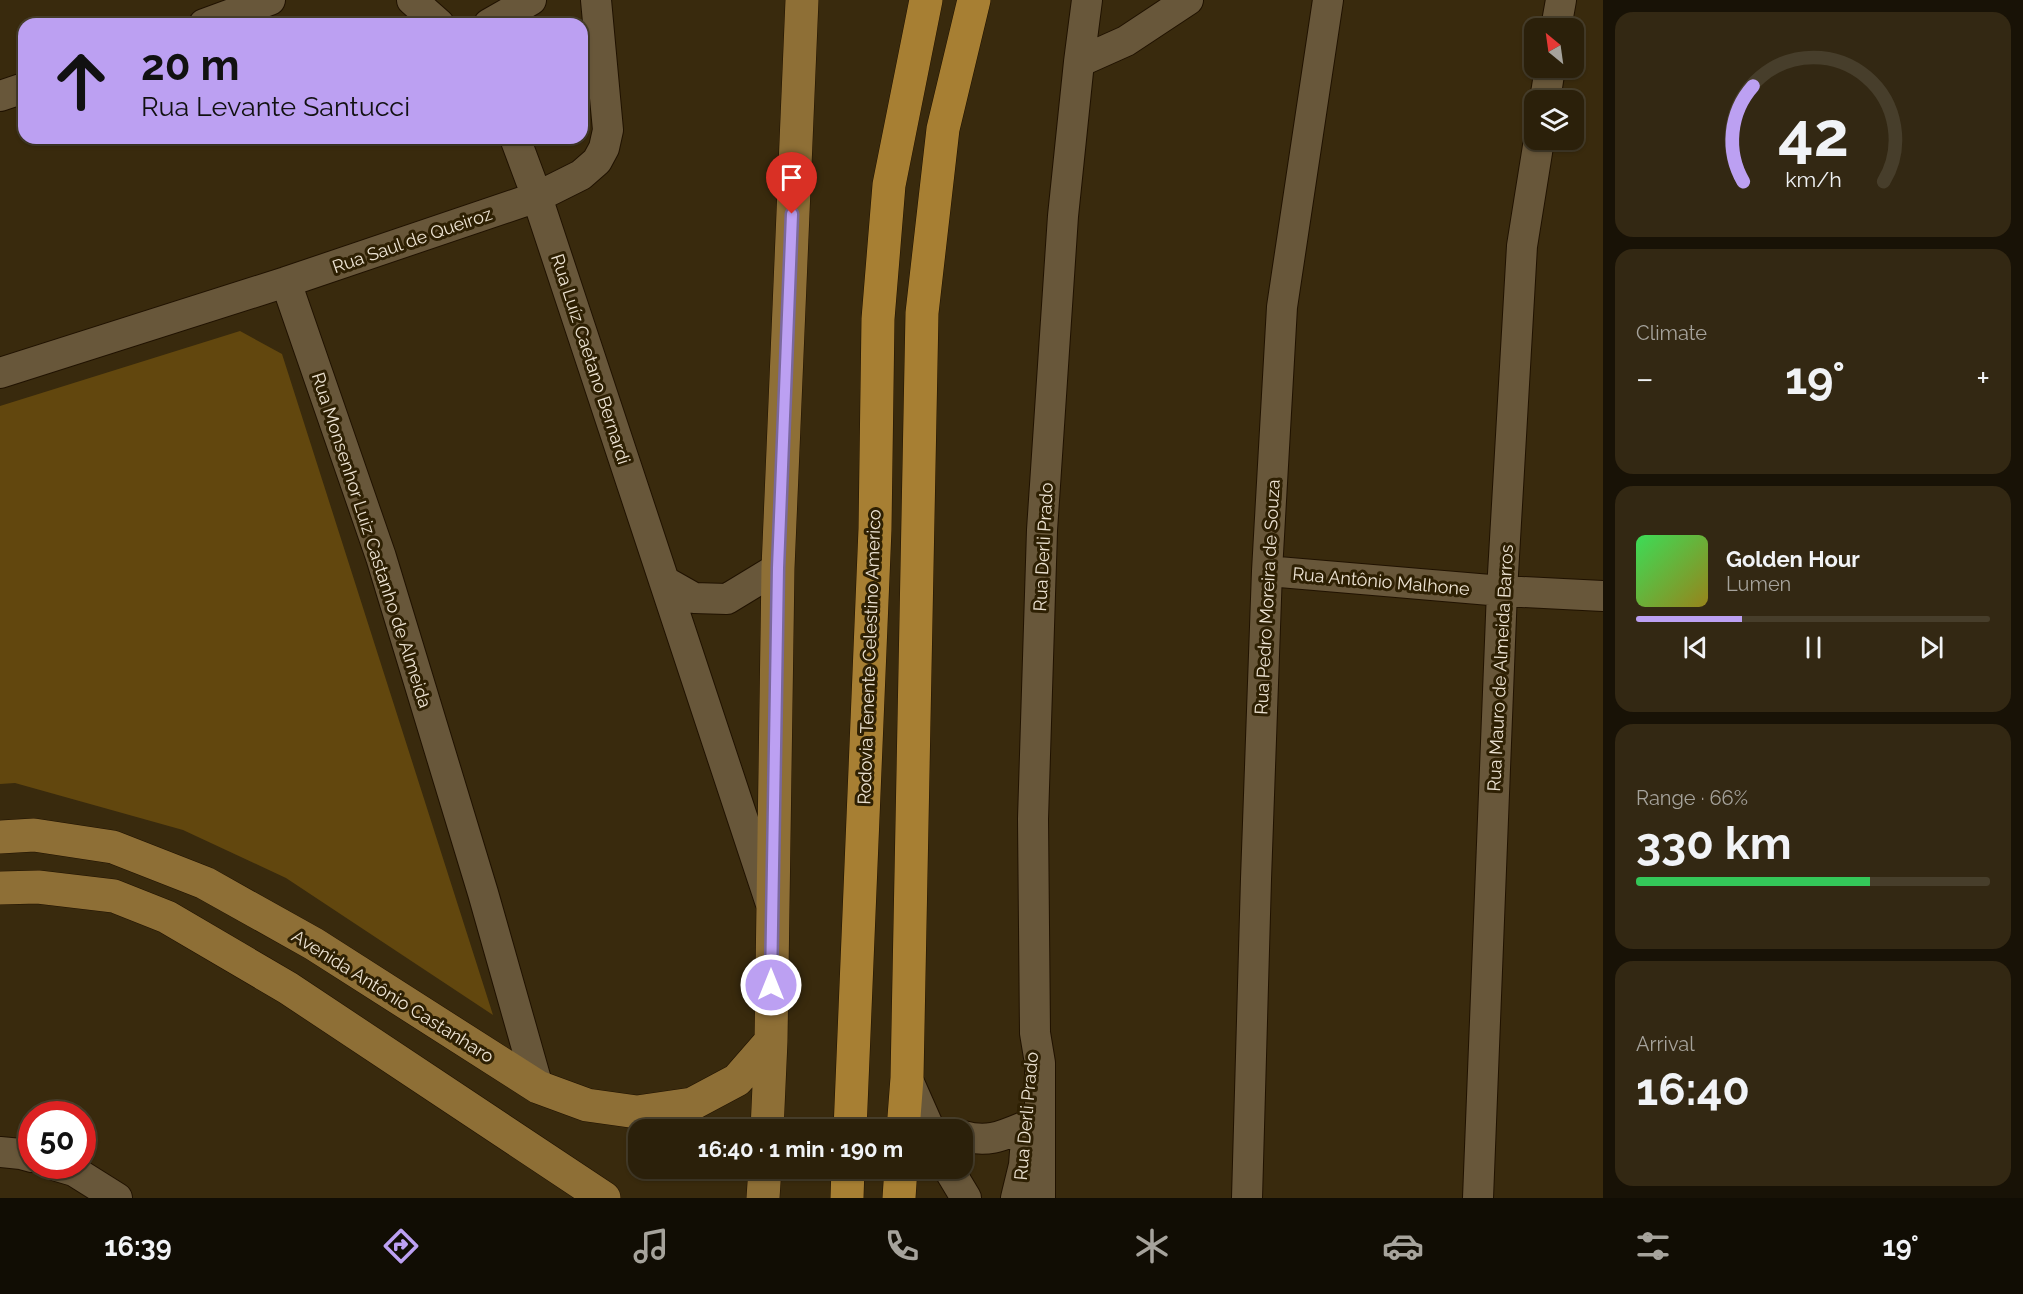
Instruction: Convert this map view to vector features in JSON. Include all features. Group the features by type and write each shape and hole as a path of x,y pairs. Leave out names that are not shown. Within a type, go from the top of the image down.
{"highway":[{"name":"Rodovia Tenente Celestino Americo","path":"850,1119 874,529 878,319 889,185 926,0"},
{"path":"917,1119 907,1078 922,313 943,129 974,0"},
{"path":"847,1198 848,1179"},
{"path":"899,1198 900,1179"}],"main road":[{"path":"767,1119 771,1041 778,568 802,0"},
{"name":"Avenida Antônio Castanharo","path":"0,837 34,835 113,847 205,883 301,938 538,1087 588,1105 637,1112 692,1104 737,1080 771,1041"},
{"path":"0,888 38,887 114,896 167,917 274,980 604,1198"},
{"path":"274,980 301,938"},
{"path":"763,1198 764,1179"}],"street":[{"path":"220,18 270,0"},
{"path":"412,0 432,18"},
{"path":"500,18 531,0"},
{"name":"Rua Saul de Queiroz","path":"286,282 537,197 581,175 597,161 604,148 608,130 596,0"},
{"name":"Rua Derli Prado","path":"1040,1198 1040,1063 1035,1033 1033,819 1042,530 1064,216 1079,62 1088,0"},
{"path":"1558,18 1561,0"},
{"path":"1079,62 1126,41 1176,1"},
{"name":"Rua Pedro Moreira de Souza","path":"1247,1198 1267,571 1282,308 1322,3"},
{"path":"0,96 18,90"},
{"name":"Rua Luíz Caetano Bernardi","path":"517,144 537,197 772,907"},
{"name":"Rua Mauro de Almeida Barros","path":"1478,1198 1502,591 1522,246 1537,150"},
{"path":"0,373 286,282"},
{"name":"Rua Monsenhor Luiz Castanho de Almeida","path":"286,282 381,557 480,881 538,1087"},
{"path":"664,581 694,598 727,599 778,568"},
{"name":"Rua Antônio Malhone","path":"1267,571 1502,591 1603,596"},
{"name":"Rua Derli Prado","path":"1016,1198 1024,1165 1028,1061 1035,1033"},
{"path":"973,1139 998,1138 1026,1126"},
{"path":"0,1152 18,1154"},
{"path":"87,1179 117,1198"},
{"path":"955,1179 966,1198"}],"shaded area":[{"path":"240,331 282,354 493,1015 286,878 183,830 15,783 0,784 0,406"}],"route":[{"path":"771,985 778,568 792,214"}]}
